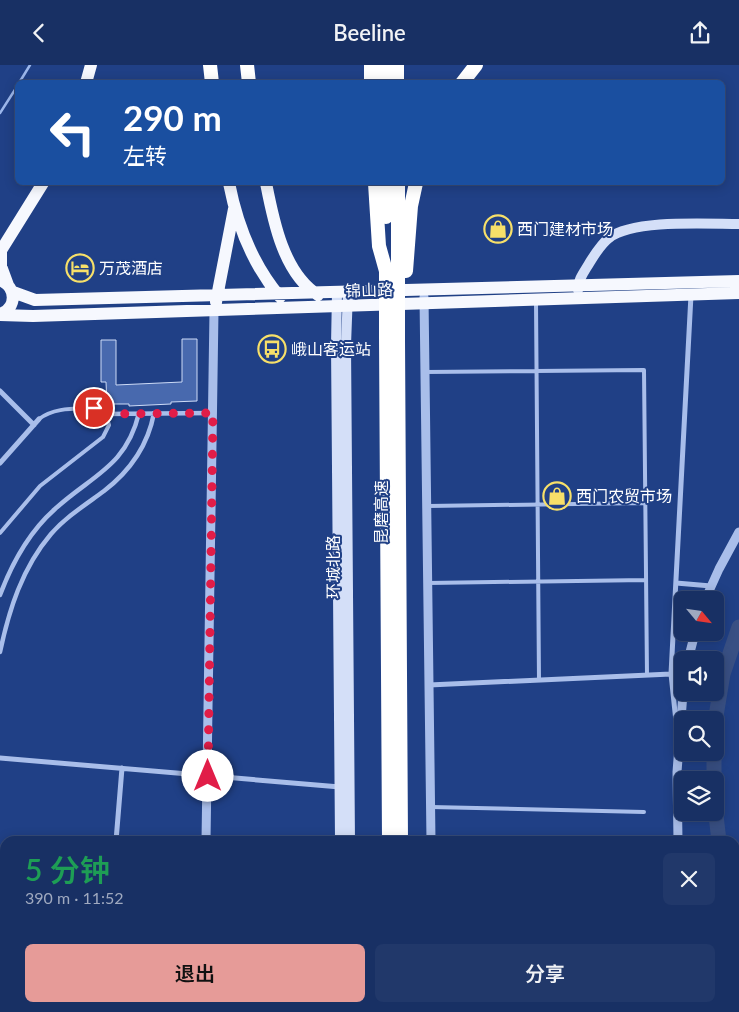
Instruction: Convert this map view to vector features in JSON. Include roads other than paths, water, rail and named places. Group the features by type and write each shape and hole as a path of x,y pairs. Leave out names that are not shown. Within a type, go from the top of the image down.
{"highway":[{"path":"87,80 92,65"},
{"path":"210,65 212,80"},
{"path":"247,65 249,80"},
{"path":"371,65 371,80"},
{"path":"385,65 385,80"},
{"path":"397,65 397,80"},
{"path":"464,80 476,65"},
{"path":"0,315 10,307 14,299 7,286 1,266 0,251 42,185"},
{"path":"229,185 234,207 253,255 277,293 290,309"},
{"path":"266,185 279,241 296,272 314,292 342,307"},
{"path":"375,185 379,246 397,271"},
{"name":"昆磨高速","path":"386,185 397,271"},
{"name":"昆磨高速","path":"389,836 398,185"},
{"path":"396,338 397,271 416,185"},
{"path":"214,311 234,207"},
{"name":"锦山路","path":"0,315 33,316 290,309 536,300 578,292 739,281"},
{"name":"锦山路","path":"7,286 25,298 35,299 424,290 691,295 739,293"},
{"name":"昆磨高速","path":"396,338 401,836"}],"main road":[{"path":"578,292 598,249 609,237 624,230 674,224 739,224"},
{"name":"环城北路","path":"343,292 345,788 350,836"},
{"name":"环城北路","path":"340,836 345,788"}],"street":[{"path":"424,290 431,836"},
{"path":"675,711 672,674 691,295"},
{"path":"206,836 214,311"},
{"path":"0,391 34,425"},
{"path":"0,595 12,566 30,537 56,508 99,476 117,459 132,435 140,413"},
{"path":"0,652 12,606 20,585 35,557 61,523 109,487 126,471 142,448 154,413"},
{"path":"104,414 213,413"},
{"path":"0,463 39,419"},
{"path":"709,591 739,532"},
{"path":"676,583 711,586"},
{"path":"429,685 672,674"},
{"path":"0,758 345,788"},
{"path":"678,761 678,836"},
{"path":"116,836 122,768"}],"lane":[{"path":"536,300 539,680"},
{"path":"425,372 644,370 647,675"},
{"path":"0,533 40,486 103,437 109,425 104,414 94,408 57,410 48,412 39,419"},
{"path":"427,506 645,503"},
{"path":"428,583 646,580"},
{"path":"431,807 644,812"}],"waterway":[{"path":"21,80 30,65"},
{"path":"0,113 15,90"},
{"path":"717,711 723,674 739,627"},
{"path":"714,761 714,771"},
{"path":"717,821 718,836"}],"place":[{"name":"西门建材市场","path":"498,229"},
{"name":"万茂酒店","path":"80,268"},
{"name":"峨山客运站","path":"272,349"},
{"name":"西门农贸市场","path":"557,496"}]}
